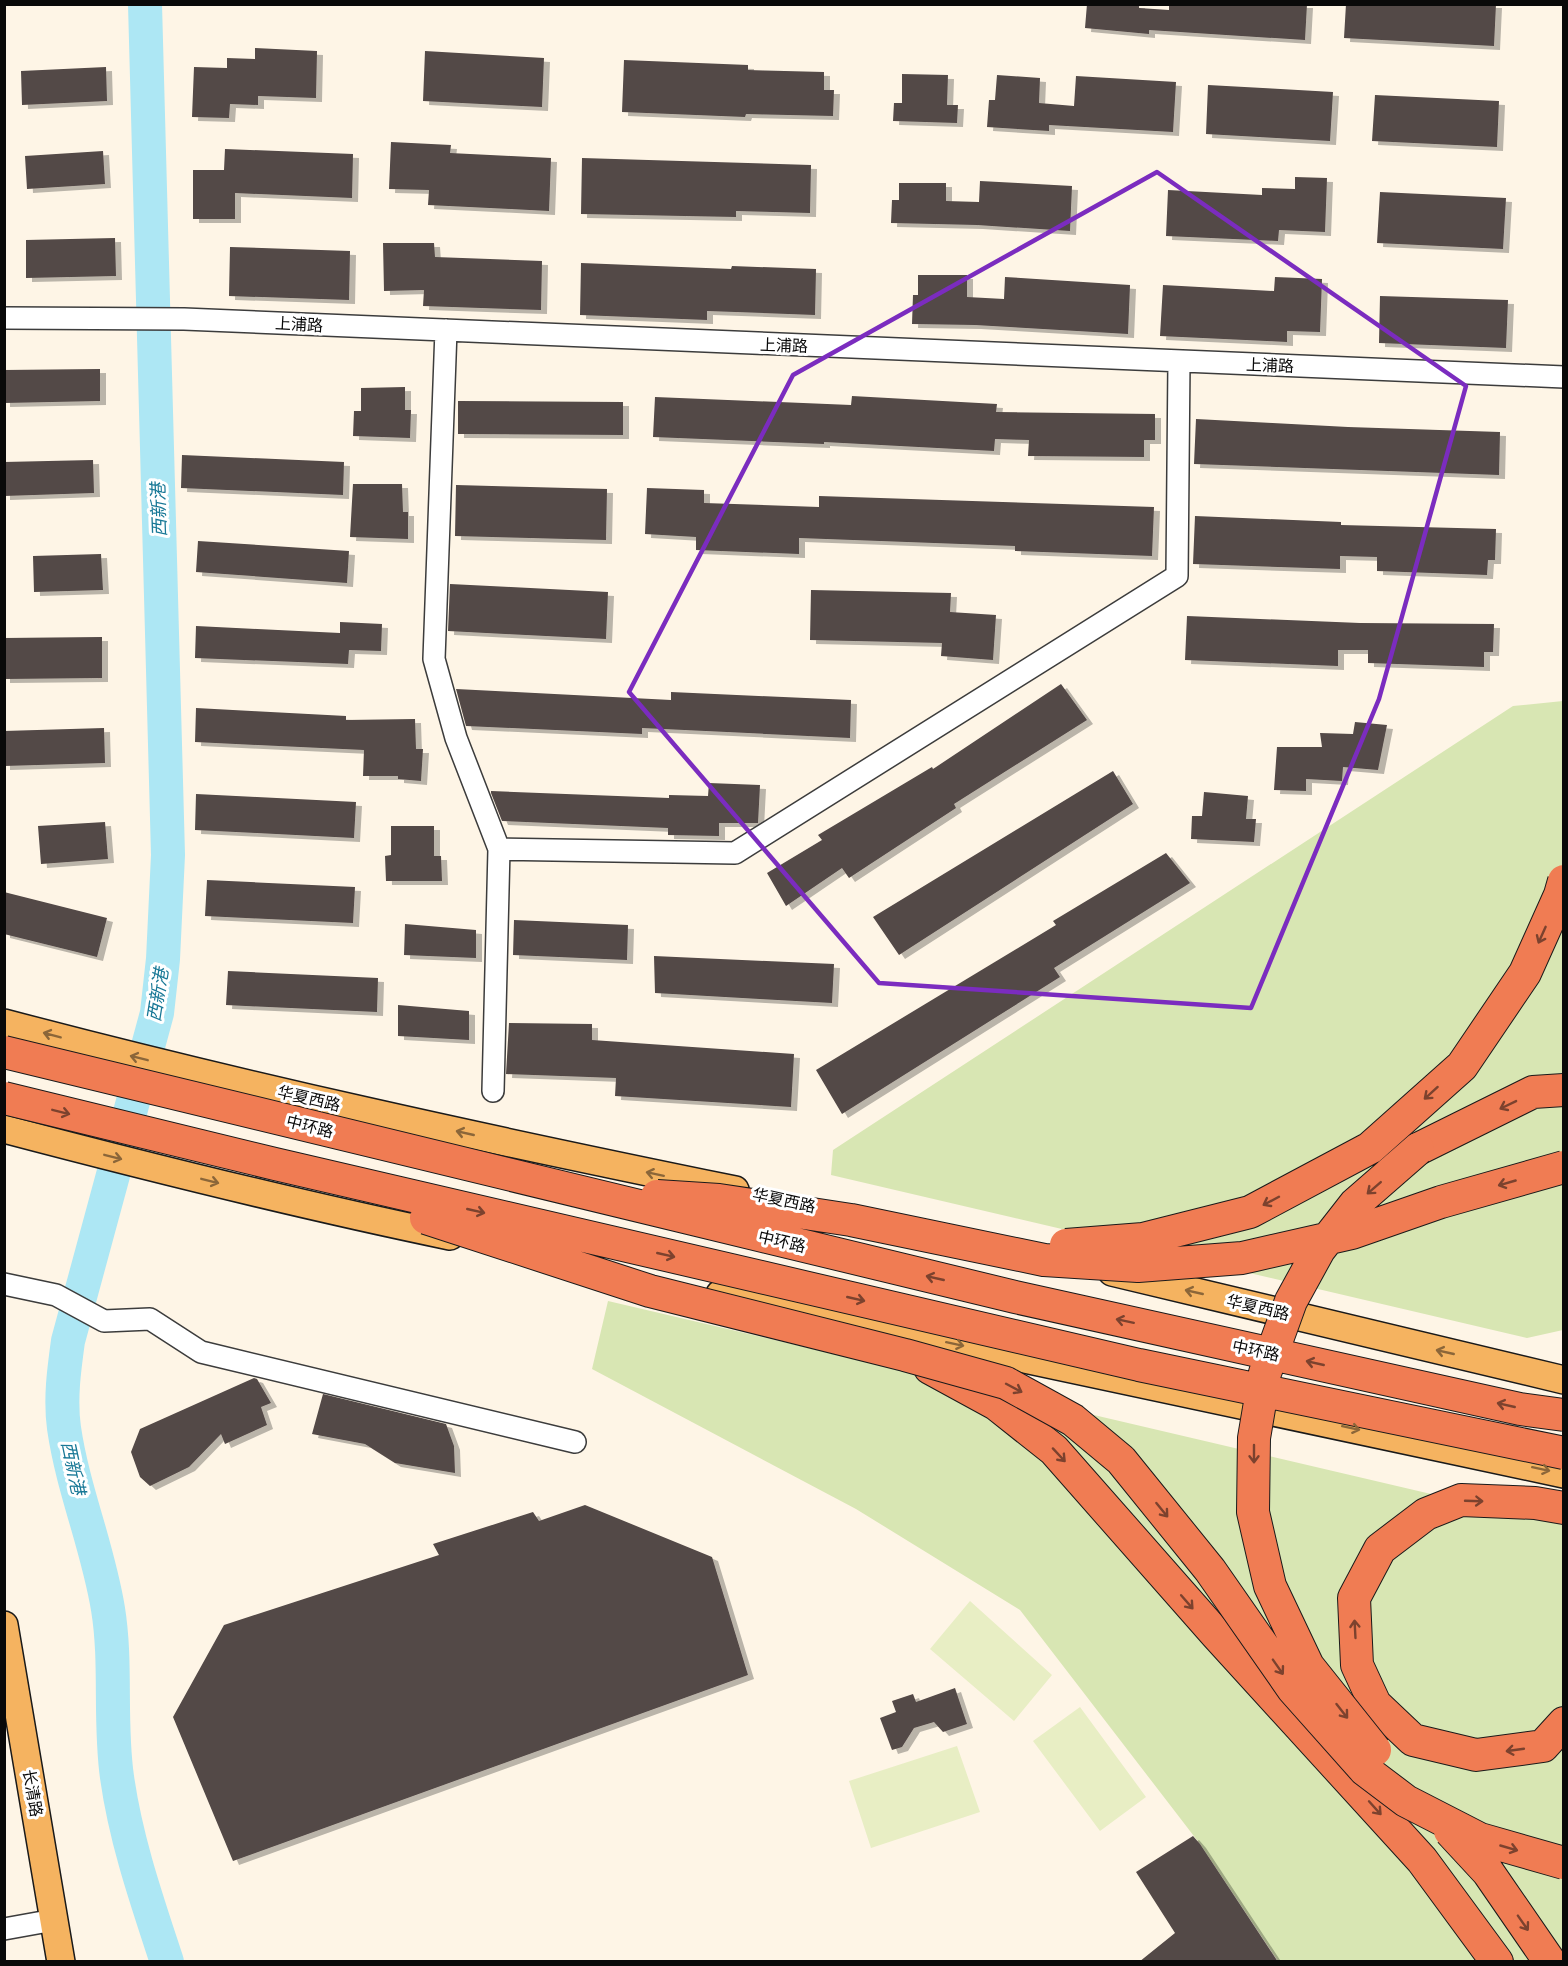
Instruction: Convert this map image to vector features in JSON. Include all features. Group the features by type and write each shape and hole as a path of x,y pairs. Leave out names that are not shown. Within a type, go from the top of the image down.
{"highway":[{"path":"999,1251 1143,1239 1250,1212 1370,1148 1462,1066 1526,973 1560,895 1563,881"},
{"name":"中环路","path":"4,1052 1015,1297 1520,1409 1563,1415"},
{"path":"1550,1962 1488,1872 1362,1737 1308,1666 1270,1586 1253,1512 1254,1438 1265,1372 1291,1301 1319,1250 1355,1204 1418,1149 1533,1092 1563,1090"},
{"path":"4,1098 275,1164 1139,1365 1563,1453"},
{"path":"275,1164 455,1228 650,1291 905,1355 1006,1383 1073,1420 1121,1460 1210,1570 1293,1689 1365,1770 1406,1801 1480,1839 1563,1863"},
{"path":"567,1189 730,1202 851,1220 1044,1260 1138,1266 1242,1258 1352,1233 1441,1203 1563,1167"},
{"path":"905,1355 996,1404 1054,1450 1216,1634 1422,1860 1497,1962"},
{"path":"1563,1508 1535,1503 1461,1500 1426,1514 1380,1550 1354,1598 1357,1665 1375,1704 1413,1740 1476,1755 1543,1746 1563,1723"}],"main road":[{"name":"华夏西路","path":"4,1023 179,1069 549,1152 976,1240 1563,1380"},
{"path":"4,1129 153,1168 360,1217 1563,1474"},
{"name":"长清路","path":"4,1625 61,1962"}],"street":[{"name":"上浦路","path":"4,318 184,319 1563,377"},
{"path":"446,330 434,659 456,738 499,849 493,1091"},
{"path":"499,849 735,853 1177,576 1179,361"},
{"path":"4,1284 56,1295 104,1321 150,1319 201,1352 575,1442"},
{"path":"4,1929 54,1920"}],"highlighted area":[{"path":"1157,172 1466,386 1379,699 1251,1008 879,983 629,692 793,375"}],"green space":[{"path":"1563,701 1563,1330 1527,1338 831,1175 833,1150 1513,706"},
{"path":"608,1301 1563,1525 1563,1961 1278,1961 1200,1844 1020,1610 856,1509 592,1369"},
{"path":"970,1601 1052,1675 1014,1721 930,1649"},
{"path":"1080,1707 1146,1797 1100,1831 1033,1741"},
{"path":"957,1746 980,1812 871,1848 849,1781"}],"building":[{"path":"1087,4 1139,4 1139,8 1169,10 1169,4 1307,4 1305,40 1149,30 1149,34 1085,28"},
{"path":"1346,4 1496,4 1494,46 1344,38"},
{"path":"255,48 317,51 316,98 258,96 258,105 230,104 229,118 192,117 194,67 227,68 227,58 255,59"},
{"path":"425,51 544,58 542,107 423,101"},
{"path":"624,60 748,65 748,70 824,72 824,90 834,90 833,116 746,114 745,117 622,112"},
{"path":"106,67 107,101 22,105 21,71"},
{"path":"902,74 948,75 947,105 958,105 957,123 893,121 894,103 902,103"},
{"path":"997,75 1040,78 1039,103 1074,106 1076,76 1176,82 1173,132 1049,125 1049,131 987,127 989,100 995,100"},
{"path":"1208,85 1333,92 1330,141 1206,134"},
{"path":"1375,95 1499,101 1497,147 1372,141"},
{"path":"391,142 451,145 450,153 551,158 549,211 428,205 429,190 389,189"},
{"path":"225,149 353,154 352,198 235,193 235,219 193,219 193,170 224,170"},
{"path":"103,151 105,184 27,189 25,156"},
{"path":"582,158 811,165 810,213 736,211 736,217 581,214"},
{"path":"1295,177 1327,178 1325,232 1279,230 1278,241 1166,236 1168,190 1262,195 1262,188 1295,189"},
{"path":"980,181 1072,186 1070,231 977,225 891,223 892,200 899,200 899,183 946,183 946,201 979,202"},
{"path":"1380,192 1506,198 1503,249 1377,243"},
{"path":"115,238 116,276 26,278 26,240"},
{"path":"383,243 434,243 435,257 542,261 541,310 423,306 424,290 384,291"},
{"path":"230,247 350,251 349,300 229,296"},
{"path":"581,263 731,269 732,266 816,269 815,315 707,311 707,320 580,315"},
{"path":"918,275 967,275 967,297 1004,299 1005,277 1130,285 1128,334 975,325 912,324 913,295 918,295"},
{"path":"1275,277 1322,279 1320,332 1287,331 1287,342 1160,336 1163,285 1274,291"},
{"path":"1380,296 1508,300 1506,348 1379,343"},
{"path":"100,369 100,401 4,403 4,370"},
{"path":"405,387 405,410 411,410 410,438 353,436 354,411 361,411 361,388"},
{"path":"852,396 997,404 996,412 1155,414 1155,440 1144,440 1144,457 1028,456 1029,440 995,439 994,451 824,442 824,444 653,437 655,397 851,405"},
{"path":"458,401 623,402 623,435 458,434"},
{"path":"1196,419 1500,432 1499,475 1194,464"},
{"path":"182,455 344,462 343,495 181,488"},
{"path":"93,460 94,493 4,496 4,462"},
{"path":"353,484 402,484 403,512 408,512 408,539 350,537"},
{"path":"456,485 607,489 606,540 455,536"},
{"path":"647,488 704,490 704,503 819,507 819,496 1154,507 1152,556 1015,551 1015,546 799,538 799,554 696,550 696,537 645,534"},
{"path":"1195,516 1341,522 1341,525 1496,529 1495,560 1488,560 1487,575 1377,571 1377,557 1340,556 1340,569 1193,564"},
{"path":"198,541 349,551 347,583 196,572"},
{"path":"101,554 103,590 34,592 33,556"},
{"path":"450,584 608,592 606,639 448,631"},
{"path":"811,590 951,593 950,612 996,615 993,660 941,656 942,643 810,640"},
{"path":"1187,616 1360,623 1494,624 1493,652 1484,652 1484,667 1368,663 1368,650 1338,650 1338,666 1185,660"},
{"path":"340,622 382,624 381,651 349,650 348,664 195,658 196,626 340,633"},
{"path":"102,637 102,678 4,679 4,638"},
{"path":"1061,684 1087,720 954,804 956,808 849,878 842,868 786,906 767,873 822,840 818,835 932,767 933,769"},
{"path":"456,689 671,700 671,692 851,700 850,738 642,728 642,734 466,726"},
{"path":"196,708 346,716 346,720 415,719 416,749 423,749 421,781 398,779 398,776 363,776 364,750 195,742"},
{"path":"1355,722 1387,725 1378,770 1343,767 1342,781 1306,779 1306,791 1274,790 1277,747 1322,747 1320,733 1353,734"},
{"path":"104,728 105,763 4,766 4,731"},
{"path":"1113,771 1133,804 899,955 873,917"},
{"path":"709,783 760,785 758,823 719,823 719,836 668,835 668,828 502,821 491,793 491,791 669,798 669,795 708,796"},
{"path":"1204,792 1248,796 1246,819 1256,819 1254,842 1191,839 1192,816 1202,816"},
{"path":"196,794 356,802 354,838 195,830"},
{"path":"105,822 108,859 41,864 38,826"},
{"path":"391,826 434,826 434,856 441,856 442,881 386,881 385,856 391,855"},
{"path":"1166,853 1190,883 1054,968 1060,977 842,1114 816,1070 1056,925 1053,921"},
{"path":"207,880 355,887 353,923 205,916"},
{"path":"4,892 107,918 97,957 4,934"},
{"path":"514,920 628,925 627,960 513,955"},
{"path":"405,924 476,930 476,958 404,955"},
{"path":"654,956 834,964 832,1003 655,993"},
{"path":"228,971 378,978 377,1012 226,1005"},
{"path":"398,1005 469,1011 469,1040 398,1036"},
{"path":"509,1023 592,1024 592,1040 794,1054 791,1107 615,1096 616,1078 506,1074"},
{"path":"254,1378 257,1379 271,1403 261,1407 267,1425 225,1444 221,1434 189,1467 150,1486 140,1477 131,1452 140,1429"},
{"path":"323,1394 446,1424 454,1446 455,1473 395,1463 365,1444 312,1434"},
{"path":"585,1505 712,1557 748,1675 233,1861 173,1717 224,1625 439,1555 433,1544 533,1512 539,1521"},
{"path":"955,1688 967,1724 943,1732 934,1722 914,1728 902,1747 892,1750 880,1718 896,1712 892,1701 913,1694 916,1702"},
{"path":"1193,1836 1278,1962 1139,1962 1175,1933 1136,1872"}],"waterway":[{"name":"西新港","path":"145,4 168,855 163,959 157,1013 68,1341 62,1406 68,1451 108,1609 112,1651 113,1735 121,1801 138,1871 167,1962"}]}
